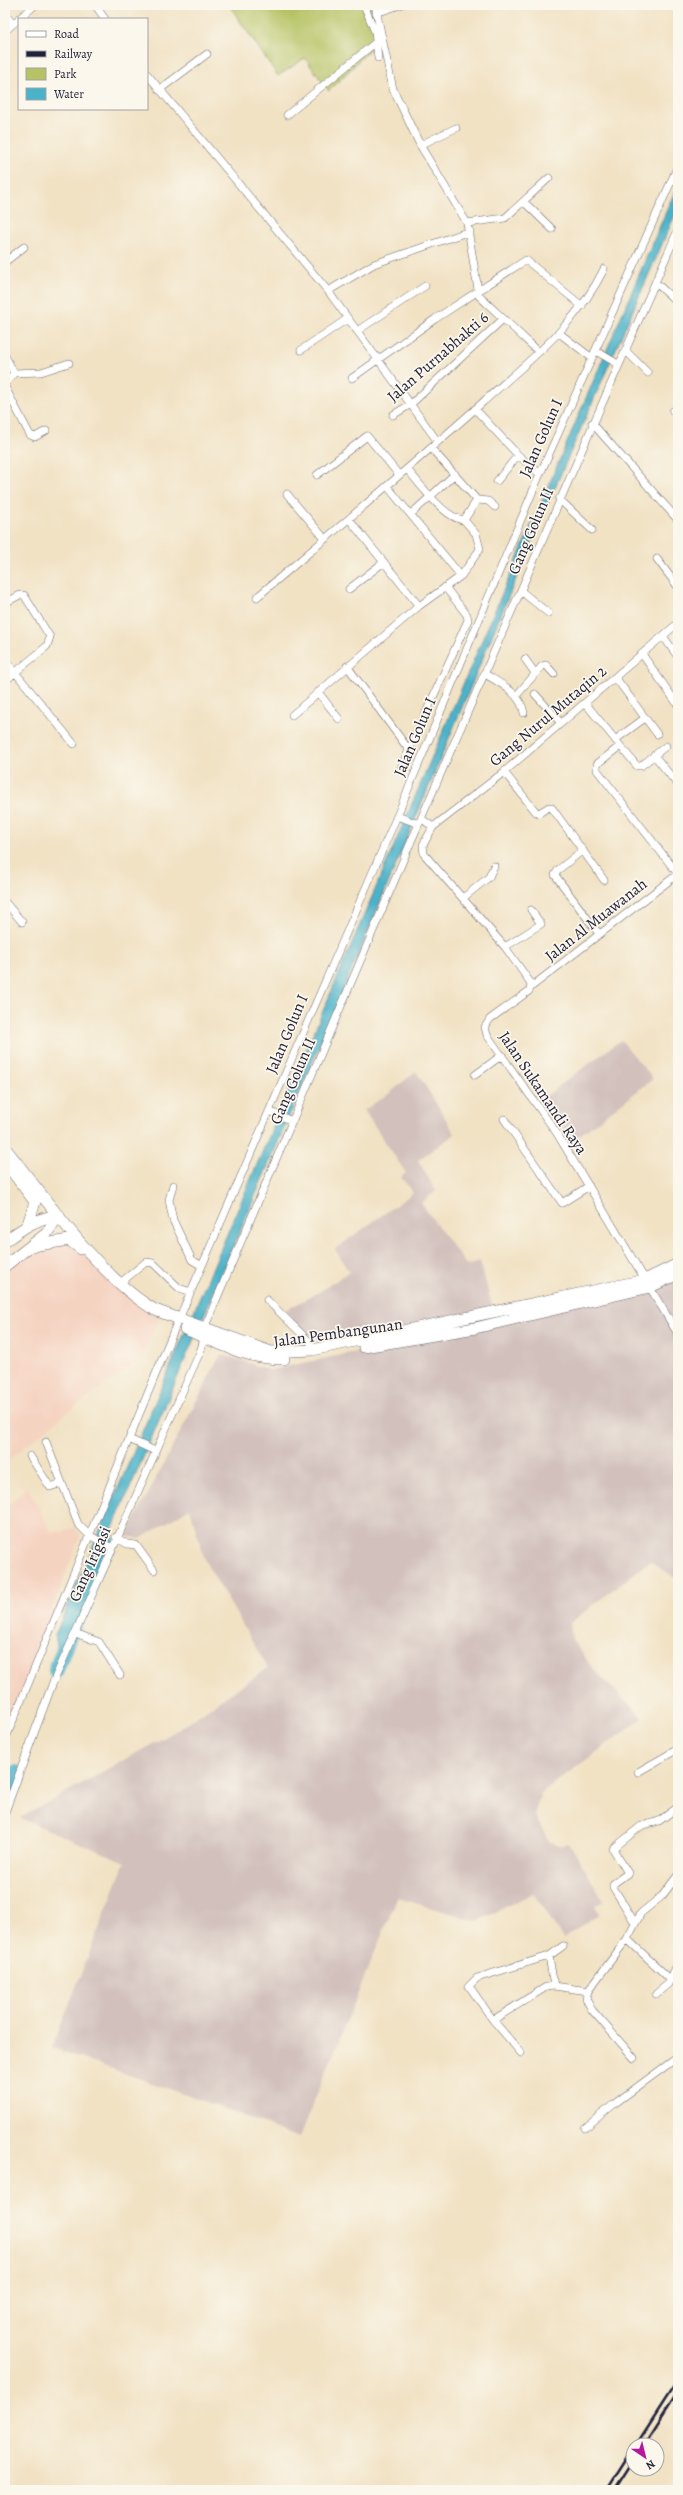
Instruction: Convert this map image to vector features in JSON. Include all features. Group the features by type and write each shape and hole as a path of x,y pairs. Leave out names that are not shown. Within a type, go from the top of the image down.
{"main road":[{"name":"Jalan Pembangunan","path":"5,1148 59,1215 119,1284 139,1301 179,1323"},
{"path":"5,1162 35,1202 28,1224"},
{"path":"5,1240 28,1224 43,1217 59,1215"},
{"path":"5,1266 48,1233 59,1215"},
{"name":"Jalan Pembangunan","path":"32,1246 60,1240 72,1241 86,1253 121,1294 140,1308 204,1333 246,1354 269,1360 293,1359 475,1328 678,1274"},
{"name":"Jalan Pembangunan","path":"204,1333 271,1352 312,1350 648,1283 678,1264"}],"street":[{"path":"20,18 35,5"},
{"path":"95,5 105,18"},
{"path":"364,5 371,20 378,58"},
{"path":"400,5 375,9 393,89 420,145 467,223 470,231 479,296 502,320 538,352"},
{"path":"5,14 13,24"},
{"path":"5,31 18,20"},
{"path":"287,115 376,42"},
{"path":"159,90 207,54"},
{"path":"148,75 328,291 438,442"},
{"path":"420,145 456,128"},
{"name":"Jalan Golun I","path":"5,1740 132,1441 202,1266 272,1112 399,817 540,474 678,166"},
{"path":"467,223 505,218 549,178"},
{"path":"524,202 552,228"},
{"name":"Gang Golun II","path":"204,1333 206,1324 290,1120 410,844 418,822 521,591 616,363 625,350 678,230"},
{"path":"328,291 374,264 470,231"},
{"path":"5,262 24,247"},
{"path":"352,378 478,291 526,260 582,306"},
{"path":"257,597 438,442 559,333 595,288 604,269"},
{"path":"656,282 678,303"},
{"path":"357,330 425,286"},
{"path":"301,350 348,318"},
{"name":"Jalan Purnabhakti 6","path":"393,415 411,404 502,320"},
{"path":"559,333 592,358"},
{"path":"625,350 648,373"},
{"path":"596,351 616,363"},
{"path":"5,356 14,373"},
{"path":"14,373 41,372 69,363"},
{"path":"14,373 5,385 30,435 35,437 46,431"},
{"path":"475,408 518,456 540,474"},
{"path":"592,423 678,520"},
{"path":"317,475 367,436 400,475"},
{"path":"431,448 477,500 488,501 495,507"},
{"path":"497,481 518,456"},
{"path":"292,714 419,606 461,576 480,549 476,534 464,520 457,520 430,496 407,469"},
{"path":"411,514 455,474"},
{"path":"387,486 461,576"},
{"path":"287,494 325,539"},
{"path":"559,499 592,530"},
{"path":"464,520 477,500"},
{"path":"348,519 419,606"},
{"path":"657,559 678,587"},
{"path":"349,589 384,562"},
{"path":"400,770 468,620 467,615 445,587"},
{"path":"521,591 548,614"},
{"path":"5,603 20,595 24,595 50,637 47,646 16,674 5,681"},
{"name":"Gang Nurul Mutaqin 2","path":"433,827 504,772 560,722 585,703 678,623"},
{"path":"663,636 678,657"},
{"path":"642,654 678,705"},
{"path":"525,659 536,673"},
{"path":"5,660 74,744"},
{"path":"516,696 546,664 554,674"},
{"path":"347,666 409,750"},
{"path":"485,674 516,696 523,704 524,713"},
{"path":"615,677 657,734"},
{"path":"318,692 338,719"},
{"path":"535,694 560,722"},
{"path":"585,703 620,746 639,766 666,746"},
{"path":"615,740 644,718"},
{"path":"620,746 597,764 597,770 678,874"},
{"path":"654,755 678,785"},
{"path":"504,772 536,812 539,813 549,807 552,808 604,880"},
{"path":"399,817 433,827 423,845 424,854 505,947 531,987"},
{"path":"410,844 417,843 423,845"},
{"path":"583,850 558,870 555,876 599,934"},
{"path":"463,898 489,877 494,866"},
{"name":"Jalan Al Muawanah","path":"531,987 678,874"},
{"path":"5,902 22,922"},
{"path":"505,947 540,924 531,910"},
{"path":"5,963 5,968"},
{"name":"Jalan Sukamandi Raya","path":"531,987 490,1020 485,1027 487,1035 556,1132 678,1334"},
{"path":"475,1075 502,1055"},
{"path":"272,1112 290,1120"},
{"path":"504,1118 562,1203 589,1186"},
{"path":"173,1185 169,1200 173,1220 192,1260 202,1266"},
{"path":"119,1284 146,1262 153,1263 179,1288 191,1292"},
{"path":"267,1300 311,1343 312,1350"},
{"name":"Gang Irigasi","path":"5,1812 47,1698 75,1633 109,1546 116,1537 152,1449 204,1333"},
{"path":"132,1441 152,1449"},
{"path":"46,1442 78,1524 92,1537 109,1546"},
{"path":"30,1456 50,1487 62,1483"},
{"path":"116,1537 127,1544 136,1545 154,1570"},
{"path":"75,1633 99,1642 120,1675"},
{"path":"638,1772 678,1749"},
{"path":"635,1922 613,1887 628,1873 613,1849 641,1826 659,1821 678,1807"},
{"path":"634,2058 592,2010 586,1999 588,1991 627,1939 635,1922 678,1875"},
{"path":"627,1939 670,1979"},
{"path":"521,2053 493,2020 469,1986 477,1978 550,1956 563,1946"},
{"path":"550,1956 554,1986"},
{"path":"656,1994 668,1984 678,1963"},
{"path":"493,2020 538,1991 554,1986 588,1991"},
{"path":"585,2128 614,2104 678,2058"}],"shaded area":[{"path":"621,1040 653,1079 572,1141 543,1098"},
{"path":"416,1071 455,1134 418,1160 436,1191 421,1203 467,1266 480,1261 494,1313 313,1351 286,1310 319,1292 349,1272 335,1249 413,1193 401,1177 406,1173 364,1110 390,1093"},
{"path":"60,1241 86,1253 140,1308 160,1318 139,1361 73,1408 5,1463 5,1266 32,1246"},
{"path":"678,1279 678,1580 650,1561 570,1623 572,1639 593,1669 643,1718 541,1793 534,1815 549,1841 559,1846 569,1843 604,1901 595,1906 599,1914 564,1939 533,1893 478,1921 397,1898 299,2138 218,2106 52,2048 125,1862 20,1818 174,1732 268,1668 205,1561 190,1508 140,1539 126,1536 221,1354 270,1370 468,1328"},
{"path":"27,1486 52,1533 76,1528 80,1536 5,1734 5,1509"}],"green space":[{"path":"229,5 376,5 381,38 329,91 305,58 278,76"}],"water":[{"path":"678,184 678,208 541,519 364,941 59,1654 55,1635"}],"waterway":[{"path":"56,1670 106,1538"},
{"path":"5,1802 16,1773"}],"railway":[{"path":"641,2437 678,2380"},
{"path":"649,2437 678,2392"},
{"path":"607,2490 625,2462"},
{"path":"615,2490 625,2474"}]}
